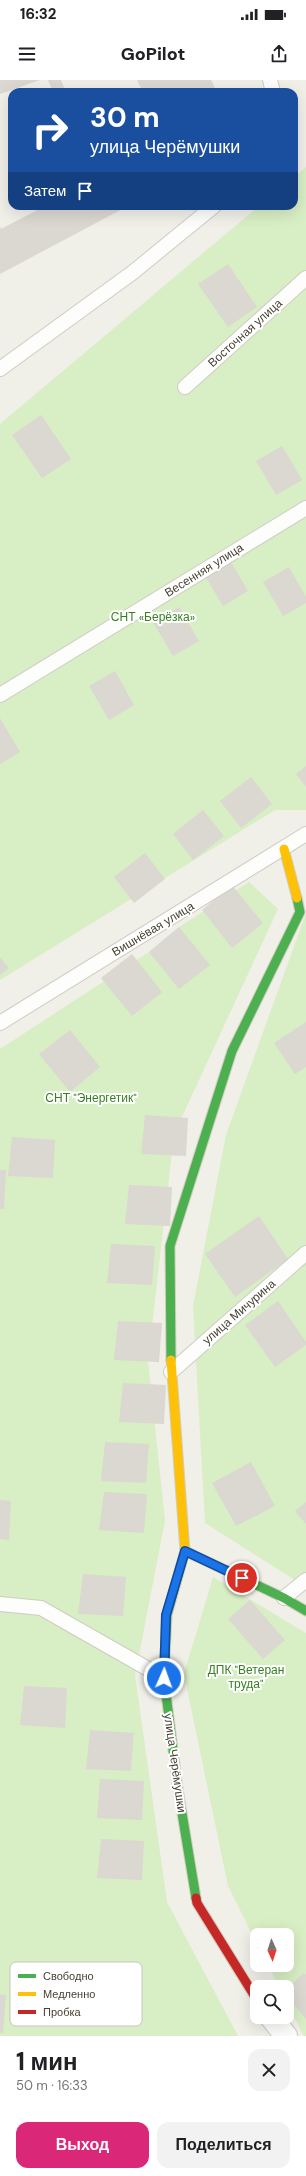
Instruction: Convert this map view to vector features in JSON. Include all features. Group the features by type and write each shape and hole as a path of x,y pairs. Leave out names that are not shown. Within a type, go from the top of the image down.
{"street":[{"path":"284,849 300,912 232,1051 170,1246 171,1372 185,1551 284,1598 306,1611"},
{"name":"улица Черёмушки","path":"185,1551 166,1615 164,1678 178,1789 198,1903 250,1990"},
{"path":"277,2024 286,2036"}],"lane":[{"path":"0,369 132,273 209,210"},
{"name":"Восточная улица","path":"185,387 306,278"},
{"name":"Весенняя улица","path":"0,695 306,508"},
{"name":"Вишнёвая улица","path":"0,1023 284,849 306,834"},
{"name":"улица Мичурина","path":"171,1372 306,1253"},
{"path":"284,1598 306,1580"},
{"path":"0,1604 41,1608 164,1678"}],"green space":[{"name":"СНТ «Берёзка»","path":"306,167 306,810 275,810 0,980 0,424 254,210 298,210 298,174"},
{"name":"СНТ \"Энергетик\"","path":"249,882 278,909 174,1134 148,1361 165,1521 135,1675 167,1902 238,2036 0,2036 0,1049 149,952 179,927"},
{"path":"306,913 306,1587 205,1523 193,1306 226,1135"},
{"name":"ДПК \"Ветеран труда\"","path":"213,1577 306,1633 306,2036 304,2036 294,2017 294,1980 276,1980 272,1972 294,1972 294,1928 250,1928 250,1930 228,1886 184,1674"}],"building":[{"path":"0,80 40,80 17,88 8,88 8,91 0,94"},
{"path":"48,80 61,80 64,88 51,88"},
{"path":"137,80 211,80 215,88 141,88"},
{"path":"37,210 120,210 0,274 0,226 1,229"},
{"path":"228,264 257,307 228,327 198,284"},
{"path":"41,415 71,459 42,478 12,435"},
{"path":"282,446 302,480 276,495 256,461"},
{"path":"228,557 248,591 223,606 203,572"},
{"path":"289,567 306,597 306,603 283,616 263,582"},
{"path":"179,607 199,641 173,656 153,622"},
{"path":"115,671 134,705 109,720 89,686"},
{"path":"0,718 20,752 0,764"},
{"path":"306,766 306,787 296,774"},
{"path":"251,777 272,804 241,828 220,801"},
{"path":"203,810 224,836 193,860 173,834"},
{"path":"145,853 165,879 134,903 114,877"},
{"path":"232,885 263,923 232,948 202,910"},
{"path":"179,927 210,965 179,989 149,952"},
{"path":"132,954 162,992 132,1016 101,978"},
{"path":"0,957 9,968 0,975"},
{"path":"306,1022 306,1067 295,1074 274,1043"},
{"path":"70,1030 100,1067 70,1092 39,1054"},
{"path":"145,1115 188,1118 186,1156 141,1154"},
{"path":"12,1137 55,1140 53,1178 8,1176"},
{"path":"0,1170 6,1170 4,1209 0,1209"},
{"path":"129,1185 172,1187 170,1226 125,1224"},
{"path":"259,1216 288,1259 235,1297 205,1254"},
{"path":"111,1244 155,1246 152,1285 107,1283"},
{"path":"278,1301 306,1342 306,1345 275,1367 245,1325"},
{"path":"118,1321 162,1323 159,1362 114,1360"},
{"path":"123,1383 166,1385 164,1424 119,1422"},
{"path":"105,1442 149,1444 146,1483 101,1481"},
{"path":"251,1462 275,1506 236,1526 212,1483"},
{"path":"104,1492 147,1494 144,1533 99,1530"},
{"path":"0,1500 11,1501 9,1540 0,1539"},
{"path":"306,1502 306,1524 295,1511"},
{"path":"83,1574 126,1577 123,1616 78,1614"},
{"path":"250,1600 285,1640 263,1659 228,1619"},
{"path":"24,1686 67,1688 65,1728 20,1725"},
{"path":"90,1730 134,1733 131,1771 86,1769"},
{"path":"100,1779 144,1781 142,1820 97,1818"},
{"path":"101,1839 144,1841 142,1880 97,1878"},
{"path":"304,1973 306,1975 306,2019 294,2005 294,1982"},
{"path":"0,1994 6,1995 3,2033 0,2033"}],"traffic: fast":[{"path":"171,1360 170,1246 232,1051 300,912 297,898"},
{"path":"196,1898 178,1789 164,1678 167,1615 185,1551 284,1598 306,1611"}],"traffic: slow":[{"path":"284,849 297,898"},
{"path":"171,1360 185,1551"}],"traffic: jam":[{"path":"196,1898 197,1903 250,1989"}],"route":[{"path":"164,1678 166,1615 185,1551 242,1578"}]}
